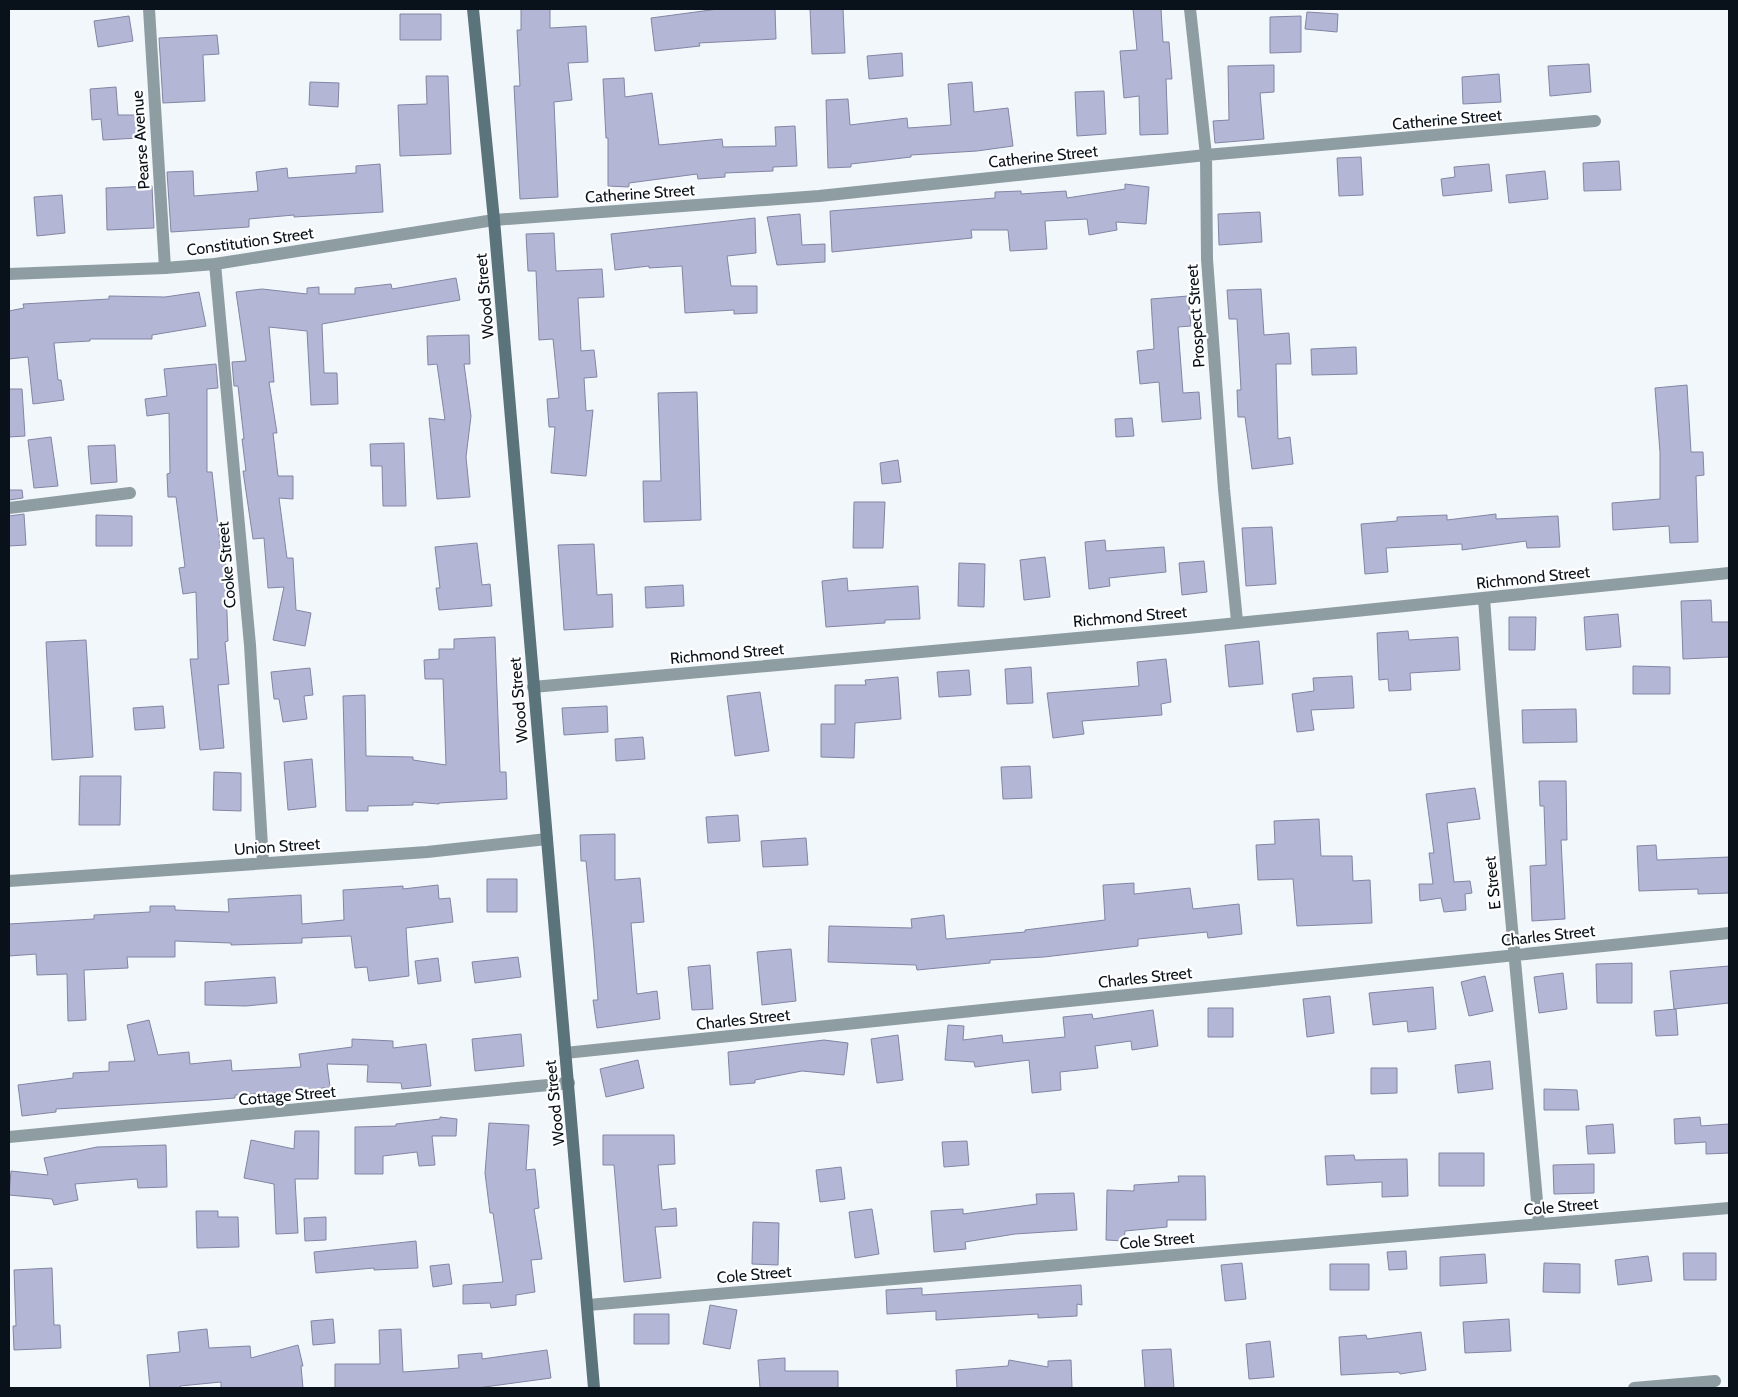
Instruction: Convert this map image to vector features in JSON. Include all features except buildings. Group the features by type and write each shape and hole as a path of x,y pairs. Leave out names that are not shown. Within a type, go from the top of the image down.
{"main road":[{"name":"Wood Street","path":"473,9 494,220 594,1388"}],"street":[{"name":"Pearse Avenue","path":"149,9 164,268"},
{"name":"Prospect Street","path":"1190,9 1206,155 1207,259 1224,489 1237,621"},
{"name":"Catherine Street","path":"494,220 819,196 1206,155 1595,121"},
{"name":"Constitution Street","path":"9,274 164,268 215,264 494,220"},
{"name":"Cooke Street","path":"215,264 250,644 263,863"},
{"path":"9,508 130,492"},
{"name":"Richmond Street","path":"533,687 1178,628 1729,573"},
{"name":"E Street","path":"1484,598 1495,753 1516,955 1539,1224"},
{"name":"Union Street","path":"9,881 427,852 547,839"},
{"name":"Charles Street","path":"565,1053 1729,933"},
{"name":"Cottage Street","path":"9,1137 569,1083"},
{"name":"Cole Street","path":"588,1305 1729,1208"},
{"path":"1634,1388 1715,1381"}]}
